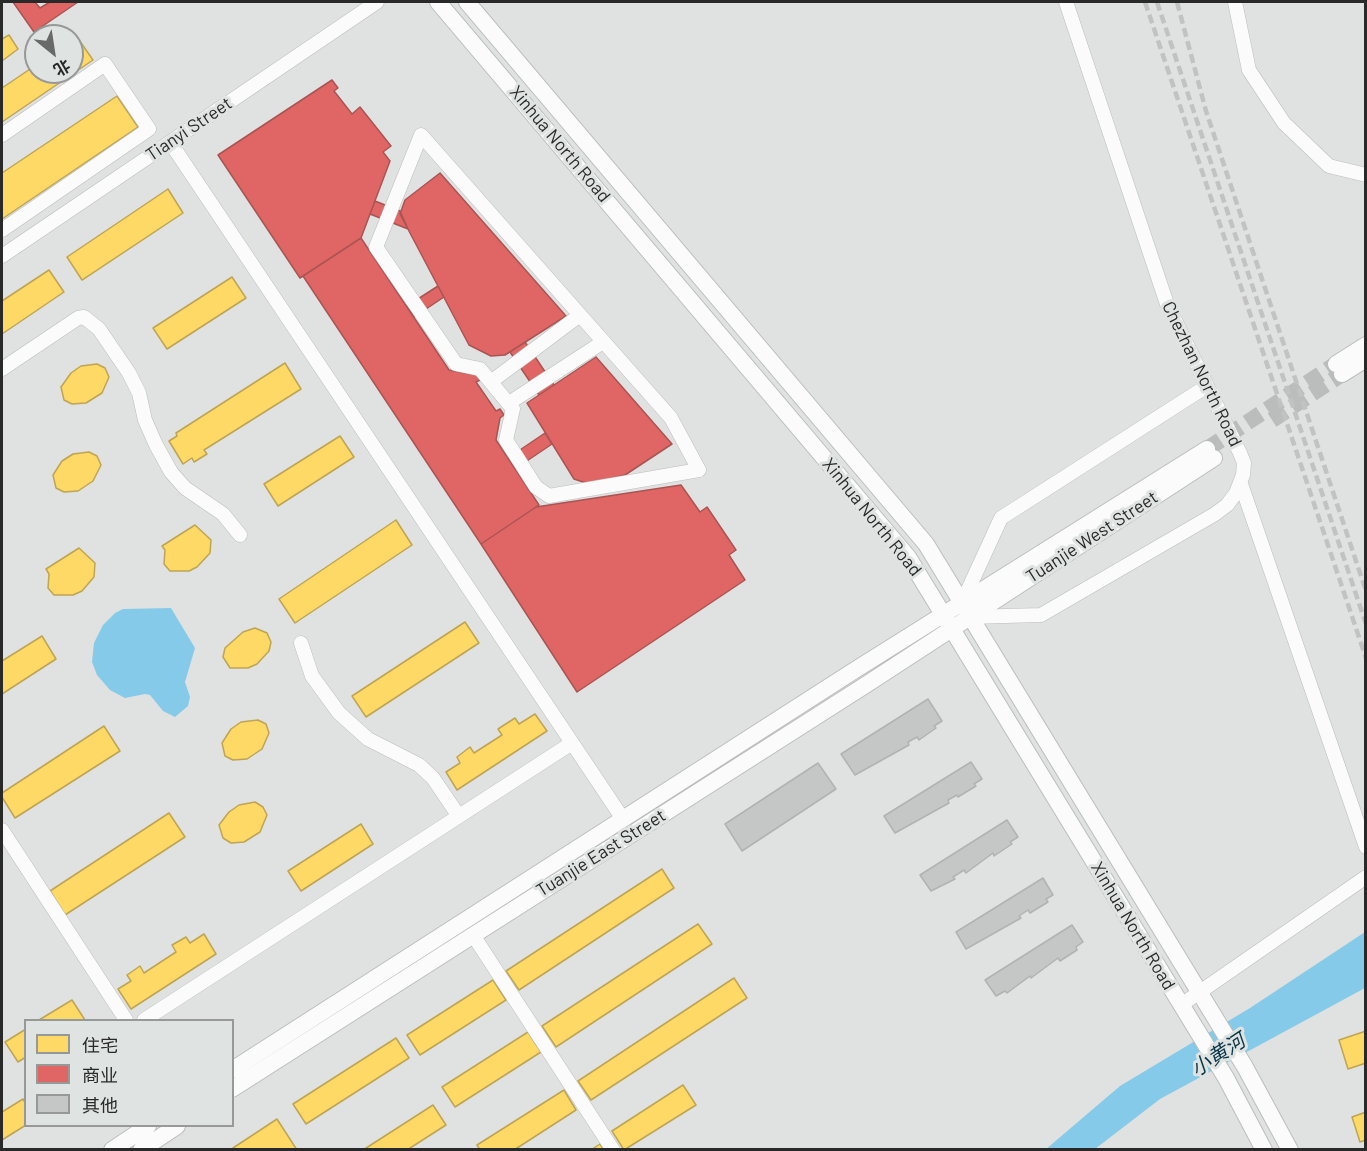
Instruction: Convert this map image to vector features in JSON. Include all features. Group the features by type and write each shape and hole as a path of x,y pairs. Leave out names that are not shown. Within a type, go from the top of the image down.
{"main road":[{"name":"Xinhua North Road","path":"438,2 908,557 1226,1078 1264,1149"},
{"name":"Xinhua North Road","path":"467,2 926,544 1245,1067 1290,1149"},
{"path":"1365,345 1339,369 1365,359"},
{"name":"Tuanjie West Street","path":"966,610 1210,454"},
{"name":"Tuanjie East Street","path":"234,1069 622,819 966,610"},
{"name":"Tuanjie East Street","path":"234,1088 473,935 947,622"},
{"path":"111,1149 145,1127"},
{"path":"141,1149 174,1127"}],"street":[{"name":"Tianyi Street","path":"2,256 377,2"},
{"name":"Chezhan North Road","path":"1066,2 1167,304 1244,463 1241,484 1365,847"},
{"path":"1235,2 1249,70 1284,123 1329,166 1365,175"},
{"path":"2,135 105,64 149,129 2,230"},
{"path":"422,135 580,315 671,418 699,470 549,496 536,487 506,440 513,409 480,369 456,364 376,247 422,135"},
{"path":"170,142 622,819"},
{"path":"492,381 580,315"},
{"path":"2,369 78,318 84,317 99,329 129,373 139,393 145,420 171,472 185,488 223,514 240,535"},
{"path":"509,403 603,342"},
{"path":"1207,386 1001,518 966,610 1041,615 1215,514 1227,505 1241,484"},
{"path":"301,643 312,676 339,712 368,739 419,765 433,778 458,815"},
{"path":"146,1019 572,742"},
{"path":"2,830 125,1019"},
{"path":"1181,1005 1365,877"},
{"path":"473,935 614,1149"}],"water":[{"path":"171,608 195,648 185,682 190,697 188,706 175,717 163,711 150,695 125,698 110,690 97,675 92,662 94,643 103,625 115,613 123,609"},
{"name":"小黄河","path":"1365,932 1365,988 1160,1099 1095,1149 1045,1150 1120,1086 1250,1008"}],"building: 住宅":[{"path":"9,35 18,49 2,61 2,39"},
{"path":"84,47 93,60 84,66"},
{"path":"24,73 24,84 58,84 2,122 2,88"},
{"path":"117,96 138,127 2,219 2,173"},
{"path":"168,189 183,213 82,280 67,257"},
{"path":"49,270 64,292 2,334 2,301"},
{"path":"232,277 246,298 167,349 153,328"},
{"path":"285,363 301,389 204,450 207,454 194,462 192,458 183,464 169,441 177,436 176,433"},
{"path":"97,364 105,368 109,377 102,393 86,403 72,404 64,400 61,387 71,373 81,366"},
{"path":"340,436 354,457 278,506 264,484"},
{"path":"89,452 97,456 101,465 93,481 78,491 64,492 56,488 53,475 62,461 73,454"},
{"path":"396,520 412,545 295,623 279,599"},
{"path":"195,525 211,540 210,553 197,567 189,571 170,571 164,564 165,550 162,546"},
{"path":"79,548 95,563 94,577 82,591 73,595 54,595 48,588 49,574 46,569"},
{"path":"465,622 479,643 366,717 352,696"},
{"path":"255,628 267,633 271,642 269,651 257,664 248,668 230,668 223,657 225,648 243,632"},
{"path":"42,636 56,659 2,694 2,661"},
{"path":"535,714 547,731 457,790 446,772 460,763 457,757 470,747 474,753 502,735 498,729 515,718 519,724"},
{"path":"258,720 266,724 269,733 262,749 247,759 233,760 225,756 222,743 231,729 241,722"},
{"path":"104,726 120,751 15,818 2,797 2,793"},
{"path":"255,802 263,807 267,815 260,832 244,842 231,843 223,838 219,825 229,812 239,805"},
{"path":"169,813 185,837 65,915 50,891"},
{"path":"361,824 373,844 301,891 288,871"},
{"path":"662,869 674,888 519,990 506,971"},
{"path":"698,924 712,944 556,1047 542,1026"},
{"path":"204,934 216,954 131,1009 118,989 131,981 127,975 140,966 144,973 176,952 172,945 186,937 190,943"},
{"path":"734,978 747,998 591,1100 578,1081"},
{"path":"493,980 506,1000 420,1055 407,1035"},
{"path":"72,1000 84,1019 41,1019"},
{"path":"24,1030 24,1058 18,1062 5,1042"},
{"path":"1366,1031 1366,1063 1348,1069 1339,1040"},
{"path":"528,1032 541,1052 455,1107 442,1087"},
{"path":"396,1038 409,1058 306,1124 293,1104"},
{"path":"683,1085 696,1105 624,1150 612,1131"},
{"path":"564,1090 576,1110 514,1150 480,1150 477,1145"},
{"path":"23,1099 24,1101 24,1126 2,1140 2,1112"},
{"path":"433,1105 446,1125 407,1150 363,1150"},
{"path":"1366,1112 1366,1140 1360,1142 1352,1117"},
{"path":"277,1119 297,1150 230,1150"},
{"path":"600,1144 604,1150 591,1150"}],"building: 商业":[{"path":"13,2 35,2 40,8 50,2 78,2 46,24 28,24"},
{"path":"332,80 338,88 334,91 352,114 360,107 391,146 383,152 390,161 361,238 300,278 218,155"},
{"path":"440,173 566,316 505,355 491,356 469,345 400,214 405,200"},
{"path":"375,201 400,211 408,229 370,214"},
{"path":"361,238 449,370 471,374 475,372 480,380 476,382 496,411 500,409 504,415 500,418 496,440 539,505 481,544 303,276"},
{"path":"438,286 444,297 414,317 407,306"},
{"path":"525,342 554,385 539,395 510,352"},
{"path":"596,357 672,444 625,475 589,484 574,479 527,403"},
{"path":"545,433 552,444 515,469 508,458"},
{"path":"681,485 700,512 707,507 736,550 729,555 745,580 577,692 481,544 536,507"}],"building: 其他":[{"path":"928,699 942,721 934,726 936,728 919,740 917,737 908,742 909,745 855,775 841,754"},
{"path":"971,762 982,779 974,784 976,786 948,800 949,803 895,833 884,816"},
{"path":"818,763 836,789 742,851 725,824"},
{"path":"1007,820 1018,837 1010,842 1012,844 994,856 993,853 966,873 964,870 953,877 955,879 931,891 920,875"},
{"path":"1043,878 1053,895 1046,899 1048,902 1030,913 1028,910 1019,916 1021,918 966,949 956,932"},
{"path":"1072,925 1083,942 1076,947 1077,950 1060,961 1058,958 1007,993 1005,991 996,996 985,980"}],"tunnel":[{"path":"1207,449 1336,364"},
{"path":"1272,420 1342,374"}],"railway":[{"path":"1145,2 1366,658"},
{"path":"1157,2 1366,624"},
{"path":"1177,2 1206,111 1366,591"}]}
